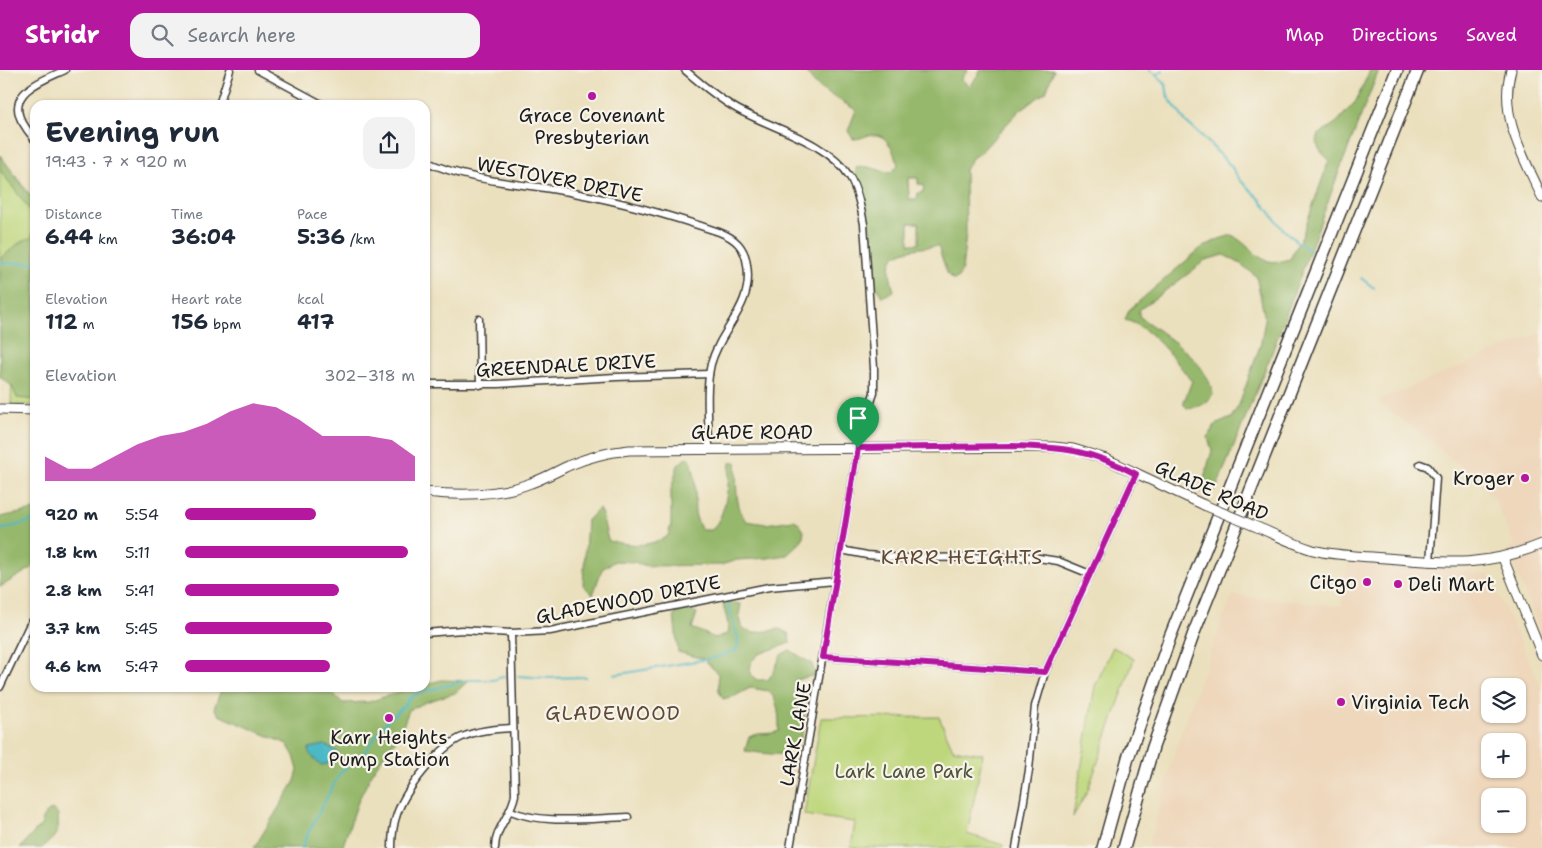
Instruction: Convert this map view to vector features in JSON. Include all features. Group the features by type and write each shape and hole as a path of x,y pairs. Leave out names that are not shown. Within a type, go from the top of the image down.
{"highway":[{"path":"1103,848 1128,758 1170,637 1397,70"},
{"path":"1124,848 1153,747 1195,630 1418,70"}],"street":[{"path":"30,133 20,118 18,111 21,98 31,86 65,70"},
{"path":"221,100 230,70"},
{"path":"258,70 313,100"},
{"name":"LARK LANE","path":"685,70 737,109 820,149 836,161 850,178 860,202 864,224 874,393 863,417 859,433 836,581 790,848"},
{"path":"1511,70 1506,97 1510,122 1542,197"},
{"name":"WESTOVER DRIVE","path":"430,163 466,176 550,188 623,203 714,230 735,240 742,248 749,274 747,289 741,307 714,355 709,374 709,449"},
{"path":"479,319 480,385"},
{"name":"GREENDALE DRIVE","path":"430,384 480,385 709,374"},
{"path":"0,409 30,410"},
{"name":"GLADE ROAD","path":"430,492 481,494 514,489 530,484 572,464 592,457 620,451 1053,447 1092,454 1116,463 1204,505 1292,543 1322,552 1430,562 1468,563 1503,558 1542,544"},
{"path":"1420,464 1428,466 1436,478 1430,562"},
{"path":"1016,848 1029,770 1033,719 1039,689 1045,672 1136,474"},
{"path":"841,550 867,555 902,558 1032,556 1058,561 1090,574"},
{"path":"1503,558 1542,655"},
{"name":"GLADEWOOD DRIVE","path":"430,633 462,630 510,633 550,632 769,587 836,581"},
{"path":"0,687 30,625"},
{"path":"495,848 498,832 510,811 514,795 510,633"},
{"path":"823,657 1045,672"},
{"path":"392,848 394,826 400,806 408,791 440,752 455,740 473,733 513,728"},
{"path":"510,811 530,818 545,819 628,817"}],"shaded area":[{"path":"1542,332 1542,637 1508,549 1515,547 1494,498 1438,446 1377,401"},
{"name":"Virginia Tech","path":"1349,561 1463,570 1490,576 1542,689 1542,848 1148,848 1176,747 1233,595 1341,606"}],"green space":[{"path":"803,70 968,70 961,79 969,86 979,75 979,70 1054,70 1046,92 1020,110 980,153 972,158 965,170 966,234 962,270 959,277 954,280 947,273 938,246 911,250 898,254 894,258 890,270 894,291 882,297 875,283 872,240 867,212 856,182 856,168 869,167 892,172 898,165 890,145 882,137 872,135 853,139 848,131 856,110 819,88","holes":["908,178 918,178 918,184 924,185 923,192 918,193 917,199 909,199","909,223 919,223 919,244 909,244"]},
{"path":"1370,70 1379,70 1270,358 1216,489 1207,494 1200,491 1212,451 1208,437 1215,425 1231,418 1239,405 1261,343 1265,319 1256,276 1241,264 1224,255 1205,260 1139,310 1139,316 1194,359 1209,381 1213,394 1208,401 1199,406 1187,408 1183,404 1192,381 1170,354 1144,329 1125,320 1129,310 1201,248 1219,239 1232,235 1264,259 1280,261 1290,259 1302,236 1329,160 1318,147 1317,136 1337,122 1356,101"},
{"path":"0,155 30,195 30,210 0,170"},
{"path":"0,162 30,199 30,405 11,405 12,374 0,373"},
{"path":"30,238 30,399 17,398 12,386 0,377 0,259 19,243"},
{"path":"687,457 691,460 695,478 695,512 702,530 712,530 721,515 726,498 730,463 736,462 738,501 746,521 766,524 793,520 798,522 804,531 802,541 787,555 737,560 721,565 647,566 634,562 615,561 602,569 593,595 583,585 587,520 599,509 609,541 625,544 646,544 668,536 671,524 671,490 678,465"},
{"path":"30,511 30,569 0,587 0,517"},
{"path":"723,602 741,604 739,615 743,629 754,633 780,629 789,634 790,643 759,654 751,662 750,674 757,680 768,680 781,655 790,650 812,664 816,675 796,680 794,688 805,697 804,720 799,743 789,752 774,754 745,751 749,737 779,731 777,705 769,691 750,688 735,696 723,699 719,691 718,674 704,659 678,652 674,615 685,610 697,613 692,628 715,638 727,634 727,621"},
{"path":"1113,647 1134,659 1088,790 1073,817 1095,686"},
{"path":"442,680 468,681 455,693 426,702 409,710 400,734 375,768 359,799 342,848 254,848 295,781 298,770 294,756 287,744 219,715 214,708 220,692 332,692 343,703 369,702 398,692 430,692 430,683"},
{"name":"Lark Lane Park","path":"939,717 953,749 983,754 967,834 1003,845 1002,848 851,848 855,822 804,815 821,718"},
{"path":"52,809 58,814 58,830 54,837 42,848 20,848 41,825 45,814"}],"water":[{"path":"325,745 338,752 338,755 332,763 320,765 309,753 309,748"}],"waterway":[{"path":"1149,70 1157,75 1166,85 1168,97 1186,122 1231,166 1240,180 1260,199 1281,227 1296,241 1311,251"},
{"path":"1157,75 1163,70"},
{"path":"0,263 30,263"},
{"path":"1361,278 1374,288"},
{"path":"0,530 30,521"},
{"path":"614,675 714,658 737,650 738,638 728,605"},
{"path":"430,690 467,680 493,680 506,676"},
{"path":"518,676 547,678 586,677"},
{"path":"302,848 340,773 366,750 387,721 406,704 409,698 423,692"}],"place":[{"name":"Grace Covenant Presbyterian","path":"592,96"},
{"name":"Kroger","path":"1525,478"},
{"name":"Citgo","path":"1367,582"},
{"name":"Deli Mart","path":"1398,584"},
{"name":"Virginia Tech","path":"1341,702"},
{"name":"Karr Heights Pump Station","path":"389,718"}],"district":[{"name":"KARR HEIGHTS","path":"962,557"},
{"name":"GLADEWOOD","path":"613,713"}],"route":[{"path":"1053,447 1073,449 1092,454 1116,463 1136,474 1045,672 823,657 858,448 1053,447"}]}
